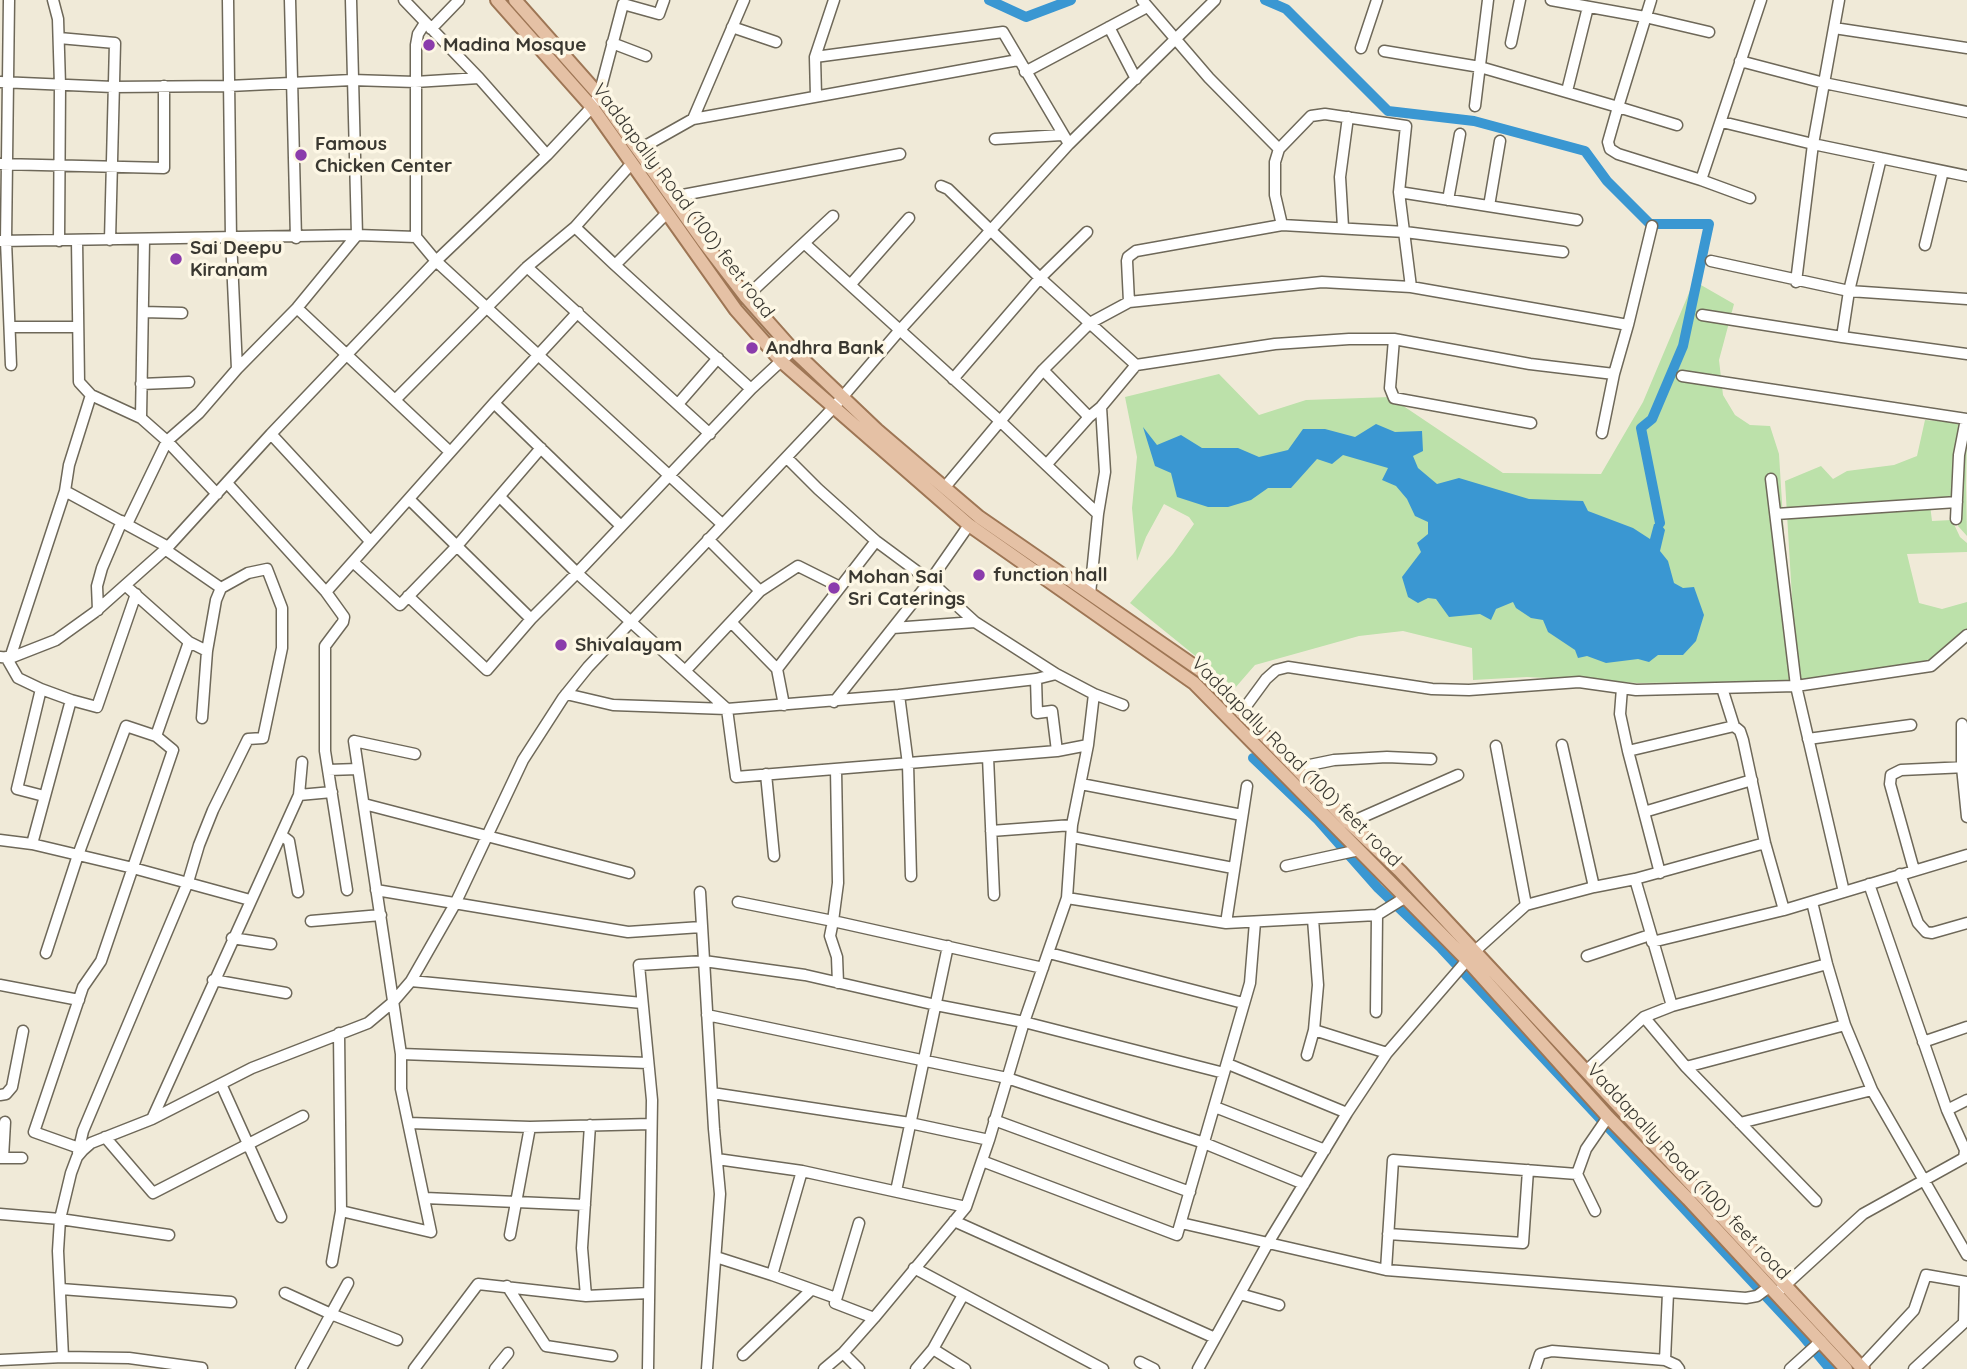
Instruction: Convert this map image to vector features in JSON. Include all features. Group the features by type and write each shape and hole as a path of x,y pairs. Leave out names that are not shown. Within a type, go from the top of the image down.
{"main road":[{"name":"Vaddapally Road (100) feet road","path":"497,0 595,101 666,214 736,310 782,362 838,403 969,525 1194,683 1397,902 1465,962 1604,1122 1688,1199 1767,1291 1846,1369"},
{"path":"518,1 595,101 638,150 680,211 746,297 838,403 1013,542 1203,672 1349,823 1400,871 1465,962 1587,1070 1862,1368"}],"street":[{"path":"9,0 4,82 3,241 11,365"},
{"path":"53,0 59,38 59,241"},
{"path":"228,0 231,239 237,369"},
{"path":"290,0 296,238"},
{"path":"98,610 97,586 102,568 167,441 199,413 237,369 297,308 357,235 351,0"},
{"path":"404,0 479,78 547,155"},
{"path":"458,0 416,40 416,237 436,261 722,524"},
{"path":"5,657 55,640 98,610 167,548 436,261 547,155 595,101 622,2 659,14 664,0"},
{"path":"693,119 744,0"},
{"path":"78,1152 91,1143 152,1119 252,1068 368,1023 393,1002 411,981 455,904 523,760 566,694 722,524 838,403 989,230 1069,144 1215,0"},
{"path":"1361,48 1377,0"},
{"path":"1475,106 1488,0"},
{"path":"1511,43 1520,0"},
{"path":"1551,0 1645,17 1709,33"},
{"path":"1651,0 1608,142 1613,152 1750,198"},
{"path":"1701,180 1760,0"},
{"path":"1796,282 1813,144 1839,0"},
{"path":"816,96 815,57 832,1"},
{"path":"1026,72 1109,27 1144,3 1226,97 1279,149"},
{"path":"1567,91 1588,7"},
{"path":"732,27 776,42"},
{"path":"1109,27 1136,79"},
{"path":"1834,28 1967,48"},
{"path":"815,57 1003,32 1069,144"},
{"path":"59,38 115,43 110,240"},
{"path":"612,43 646,56"},
{"path":"1384,51 1480,67 1677,125"},
{"path":"638,150 693,119 1018,60"},
{"path":"1740,61 1824,83 1967,111"},
{"path":"4,82 113,87 229,86 352,80 415,82 479,78"},
{"path":"3,164 164,168 164,86"},
{"path":"1282,225 1275,195 1275,162 1279,149 1311,116 1325,114 1406,126 1399,192 1411,287"},
{"path":"1343,227 1340,177 1348,117"},
{"path":"1722,122 1967,176"},
{"path":"1448,200 1460,134"},
{"path":"995,139 1062,135"},
{"path":"1489,206 1500,141"},
{"path":"672,197 900,154"},
{"path":"1842,337 1849,291 1881,158"},
{"path":"395,400 527,267 575,227 632,163"},
{"path":"1925,245 1943,171"},
{"path":"941,186 948,189 1136,365"},
{"path":"1399,192 1577,220"},
{"path":"615,265 666,214"},
{"path":"746,297 833,216"},
{"path":"851,284 909,218"},
{"path":"1129,302 1127,261 1136,251 1282,225 1405,232 1563,252"},
{"path":"1602,433 1614,374 1652,226"},
{"path":"575,227 751,389"},
{"path":"953,379 1040,278 1087,232"},
{"path":"3,241 357,235 416,237"},
{"path":"77,240 79,382 91,395 141,418 167,441 217,494"},
{"path":"141,418 145,240"},
{"path":"804,243 1098,514"},
{"path":"1711,261 1796,282 1849,291 1967,299"},
{"path":"527,267 710,434"},
{"path":"945,486 1043,370 1090,323 1129,302 1316,281 1411,287 1628,326"},
{"path":"297,308 450,453"},
{"path":"143,312 182,313"},
{"path":"326,592 578,312"},
{"path":"1702,315 1967,354"},
{"path":"10,327 77,327"},
{"path":"1046,464 1088,417 1101,407 1136,365 1275,344 1349,339 1394,340 1614,374"},
{"path":"1394,340 1390,388 1395,398 1531,423"},
{"path":"408,596 487,670 531,619 751,389 793,350"},
{"path":"678,404 718,358"},
{"path":"1043,370 1088,417"},
{"path":"1682,376 1967,419 1958,455 1956,519"},
{"path":"141,384 189,382"},
{"path":"5,657 65,491 69,465 91,395"},
{"path":"494,403 621,526"},
{"path":"1090,594 1105,472 1101,407"},
{"path":"271,434 370,541"},
{"path":"353,562 400,605 456,547 541,448"},
{"path":"787,458 876,541 930,581 975,622 1056,674 1094,694 1123,705"},
{"path":"1771,479 1796,686 1844,892"},
{"path":"227,483 342,613 344,620 325,646 325,751 347,890"},
{"path":"65,491 125,522 167,548 221,588"},
{"path":"500,497 577,573 727,709 736,776 908,764 1088,746"},
{"path":"409,499 531,619"},
{"path":"1776,514 1957,502"},
{"path":"834,702 930,581 969,525"},
{"path":"708,539 760,591"},
{"path":"777,669 876,541"},
{"path":"686,670 760,591 798,566 840,587"},
{"path":"63,1357 58,1251 60,1219 83,1131 188,882 213,810 248,739 263,738 282,648 282,608 267,569 248,573 221,588 206,651 202,718"},
{"path":"126,586 189,642 206,651"},
{"path":"5,657 18,677 41,689 97,707 136,594"},
{"path":"731,622 777,669 784,705"},
{"path":"893,628 975,622"},
{"path":"1241,713 1266,679 1276,670 1288,667 1432,689 1469,690 1579,682 1636,690 1796,686 1931,666 1967,635"},
{"path":"156,736 189,642"},
{"path":"566,694 613,705 727,709 834,702 1036,680 1056,674"},
{"path":"1036,680 1037,713 1052,711 1057,751"},
{"path":"1622,688 1620,714 1660,873"},
{"path":"1722,688 1734,726 1740,732 1783,909"},
{"path":"41,689 17,789 44,796"},
{"path":"824,1369 874,1318 966,1207 1024,1021 1067,898 1072,825 1088,746 1094,694"},
{"path":"899,695 908,764 911,876"},
{"path":"32,844 71,700"},
{"path":"1962,724 1967,816"},
{"path":"1808,739 1911,725"},
{"path":"46,953 78,855 126,726 156,736 173,750 101,961 83,987 34,1132 78,1152"},
{"path":"1628,751 1734,726"},
{"path":"341,1211 431,1232 401,1088 401,1054 354,741 415,754"},
{"path":"1562,745 1594,887"},
{"path":"1496,747 1526,905"},
{"path":"988,757 994,895"},
{"path":"1295,768 1334,760 1387,757 1431,759"},
{"path":"152,1119 299,795 302,762"},
{"path":"1914,870 1890,783 1891,775 1901,770 1964,767"},
{"path":"328,770 358,769"},
{"path":"836,769 838,883 830,936 837,957 838,982"},
{"path":"766,774 774,856"},
{"path":"1349,823 1458,775"},
{"path":"1644,812 1752,780"},
{"path":"1081,784 1242,815"},
{"path":"1226,923 1247,786"},
{"path":"299,795 332,792"},
{"path":"364,804 629,873"},
{"path":"992,831 1072,825"},
{"path":"281,835 289,841 298,892"},
{"path":"1072,837 1233,868"},
{"path":"0,840 32,844 78,855 250,900"},
{"path":"1198,1369 1268,1243 1347,1113 1387,1054 1465,962 1526,905 1660,873 1765,843"},
{"path":"1286,866 1350,852"},
{"path":"1587,956 1651,938 1812,902 1967,855"},
{"path":"1900,874 1918,923 1926,932 1932,933 1967,923"},
{"path":"1635,879 1672,1006"},
{"path":"1181,1223 1386,1270 1746,1298 1786,1284 1863,1214 1964,1158 1965,1150 1947,1110 1869,884"},
{"path":"376,890 628,932 701,927"},
{"path":"699,892 720,1194 707,1369"},
{"path":"1067,898 1226,923 1377,915 1397,902"},
{"path":"738,902 1043,968"},
{"path":"1812,902 1845,1025 1871,1090 1967,1255"},
{"path":"311,921 381,915"},
{"path":"1376,1012 1377,915"},
{"path":"1307,1055 1314,1030 1318,985 1313,919"},
{"path":"982,1161 1177,1235 1250,983 1255,922"},
{"path":"232,938 271,944"},
{"path":"896,1191 948,947"},
{"path":"1049,953 1243,1003"},
{"path":"648,1369 652,1100 639,965 705,961 806,975 936,1005 1024,1021 1226,1069 1347,1113"},
{"path":"1587,1070 1644,1017 1672,1006 1827,964"},
{"path":"213,980 286,993"},
{"path":"411,981 642,1003"},
{"path":"0,985 79,1000"},
{"path":"707,1015 1007,1078 1204,1143 1304,1184"},
{"path":"1644,1017 1686,1068 1816,1201"},
{"path":"1686,1068 1845,1025"},
{"path":"1923,1042 1967,1027"},
{"path":"1314,1030 1387,1054"},
{"path":"0,1095 6,1094 12,1087 23,1031"},
{"path":"332,1262 341,1211 339,1033"},
{"path":"401,1054 648,1063"},
{"path":"221,1084 281,1217"},
{"path":"1740,1123 1871,1090"},
{"path":"712,1093 910,1124 989,1140"},
{"path":"1947,1110 1967,1100"},
{"path":"1215,1107 1325,1150"},
{"path":"105,1137 153,1193 303,1116"},
{"path":"994,1119 1190,1192"},
{"path":"5,1122 2,1158 22,1158"},
{"path":"1595,1211 1577,1174 1586,1149 1604,1122"},
{"path":"409,1123 530,1127 651,1124"},
{"path":"586,1296 582,1248 590,1125"},
{"path":"510,1235 530,1127"},
{"path":"717,1159 802,1171 966,1207"},
{"path":"1386,1270 1394,1160 1577,1174"},
{"path":"1388,1234 1523,1243 1528,1170"},
{"path":"772,1275 802,1171"},
{"path":"425,1198 585,1205"},
{"path":"0,1214 60,1219 169,1235"},
{"path":"954,1221 1215,1338"},
{"path":"859,1223 835,1303 874,1318"},
{"path":"716,1258 836,1298"},
{"path":"915,1268 1103,1369"},
{"path":"1862,1368 1914,1310 1926,1275 1966,1282 1966,1321 1914,1369"},
{"path":"301,1369 348,1283"},
{"path":"414,1369 478,1284 586,1296 649,1293"},
{"path":"507,1286 547,1346 612,1356"},
{"path":"61,1289 232,1302"},
{"path":"743,1355 810,1291"},
{"path":"285,1293 397,1340"},
{"path":"1665,1360 1668,1293"},
{"path":"1240,1294 1279,1305"},
{"path":"916,1369 933,1349 963,1295"},
{"path":"1790,1369 1819,1343"},
{"path":"933,1349 965,1369"},
{"path":"1535,1369 1541,1354 1552,1350 1665,1360 1679,1369"},
{"path":"495,1369 508,1353"},
{"path":"842,1353 859,1369"},
{"path":"0,1360 129,1358 202,1368"},
{"path":"1140,1362 1154,1369"}],"green space":[{"path":"1694,281 1734,304 1719,360 1723,395 1735,415 1750,425 1770,426 1779,454 1793,681 1638,683 1527,677 1473,680 1472,648 1403,631 1359,636 1255,665 1235,688 1130,603 1173,554 1194,524 1189,517 1164,504 1146,537 1137,561 1132,508 1137,457 1125,397 1219,374 1259,415 1306,400 1390,397 1503,473 1601,474 1643,402"},
{"path":"1925,420 1962,423 1955,502 1930,505 1932,521 1952,520 1960,537 1967,543 1967,552 1907,554 1919,603 1942,609 1967,602 1967,631 1932,662 1802,682 1794,631 1785,481 1821,466 1833,479 1847,471 1894,465 1917,456"},
{"path":"1967,430 1967,536 1958,526 1961,453"}],"water":[{"path":"1376,424 1395,432 1422,431 1423,451 1413,456 1418,468 1437,484 1459,478 1529,499 1583,501 1588,511 1633,528 1650,539 1654,524 1660,523 1665,530 1660,551 1668,561 1674,583 1683,588 1694,587 1704,615 1696,641 1683,655 1658,655 1649,662 1638,659 1606,663 1587,656 1578,658 1575,650 1548,632 1543,620 1531,618 1516,608 1513,602 1496,609 1491,620 1480,614 1449,617 1436,599 1428,598 1418,603 1408,597 1402,577 1421,552 1417,543 1428,534 1428,522 1415,516 1407,499 1396,486 1382,480 1388,468 1343,455 1332,464 1317,459 1291,488 1268,488 1251,500 1228,507 1208,507 1177,497 1171,473 1155,466 1143,427 1157,445 1181,435 1202,448 1238,448 1259,457 1288,450 1303,429 1325,429 1355,437"}],"waterway":[{"path":"989,0 1026,17 1071,0"},
{"path":"1265,0 1286,9 1388,111 1474,121 1585,151 1607,181 1650,224 1709,224 1683,346 1652,419 1641,428 1660,523"},
{"path":"1253,758 1318,820 1378,888 1441,948 1802,1335 1830,1369"}],"place":[{"name":"Madina Mosque","path":"429,45"},
{"name":"Famous Chicken Center","path":"301,155"},
{"name":"Sai Deepu Kiranam","path":"176,259"},
{"name":"Andhra Bank","path":"752,348"},
{"name":"function hall","path":"979,575"},
{"name":"Mohan Sai Sri Caterings","path":"834,588"},
{"name":"Shivalayam","path":"561,645"}]}
